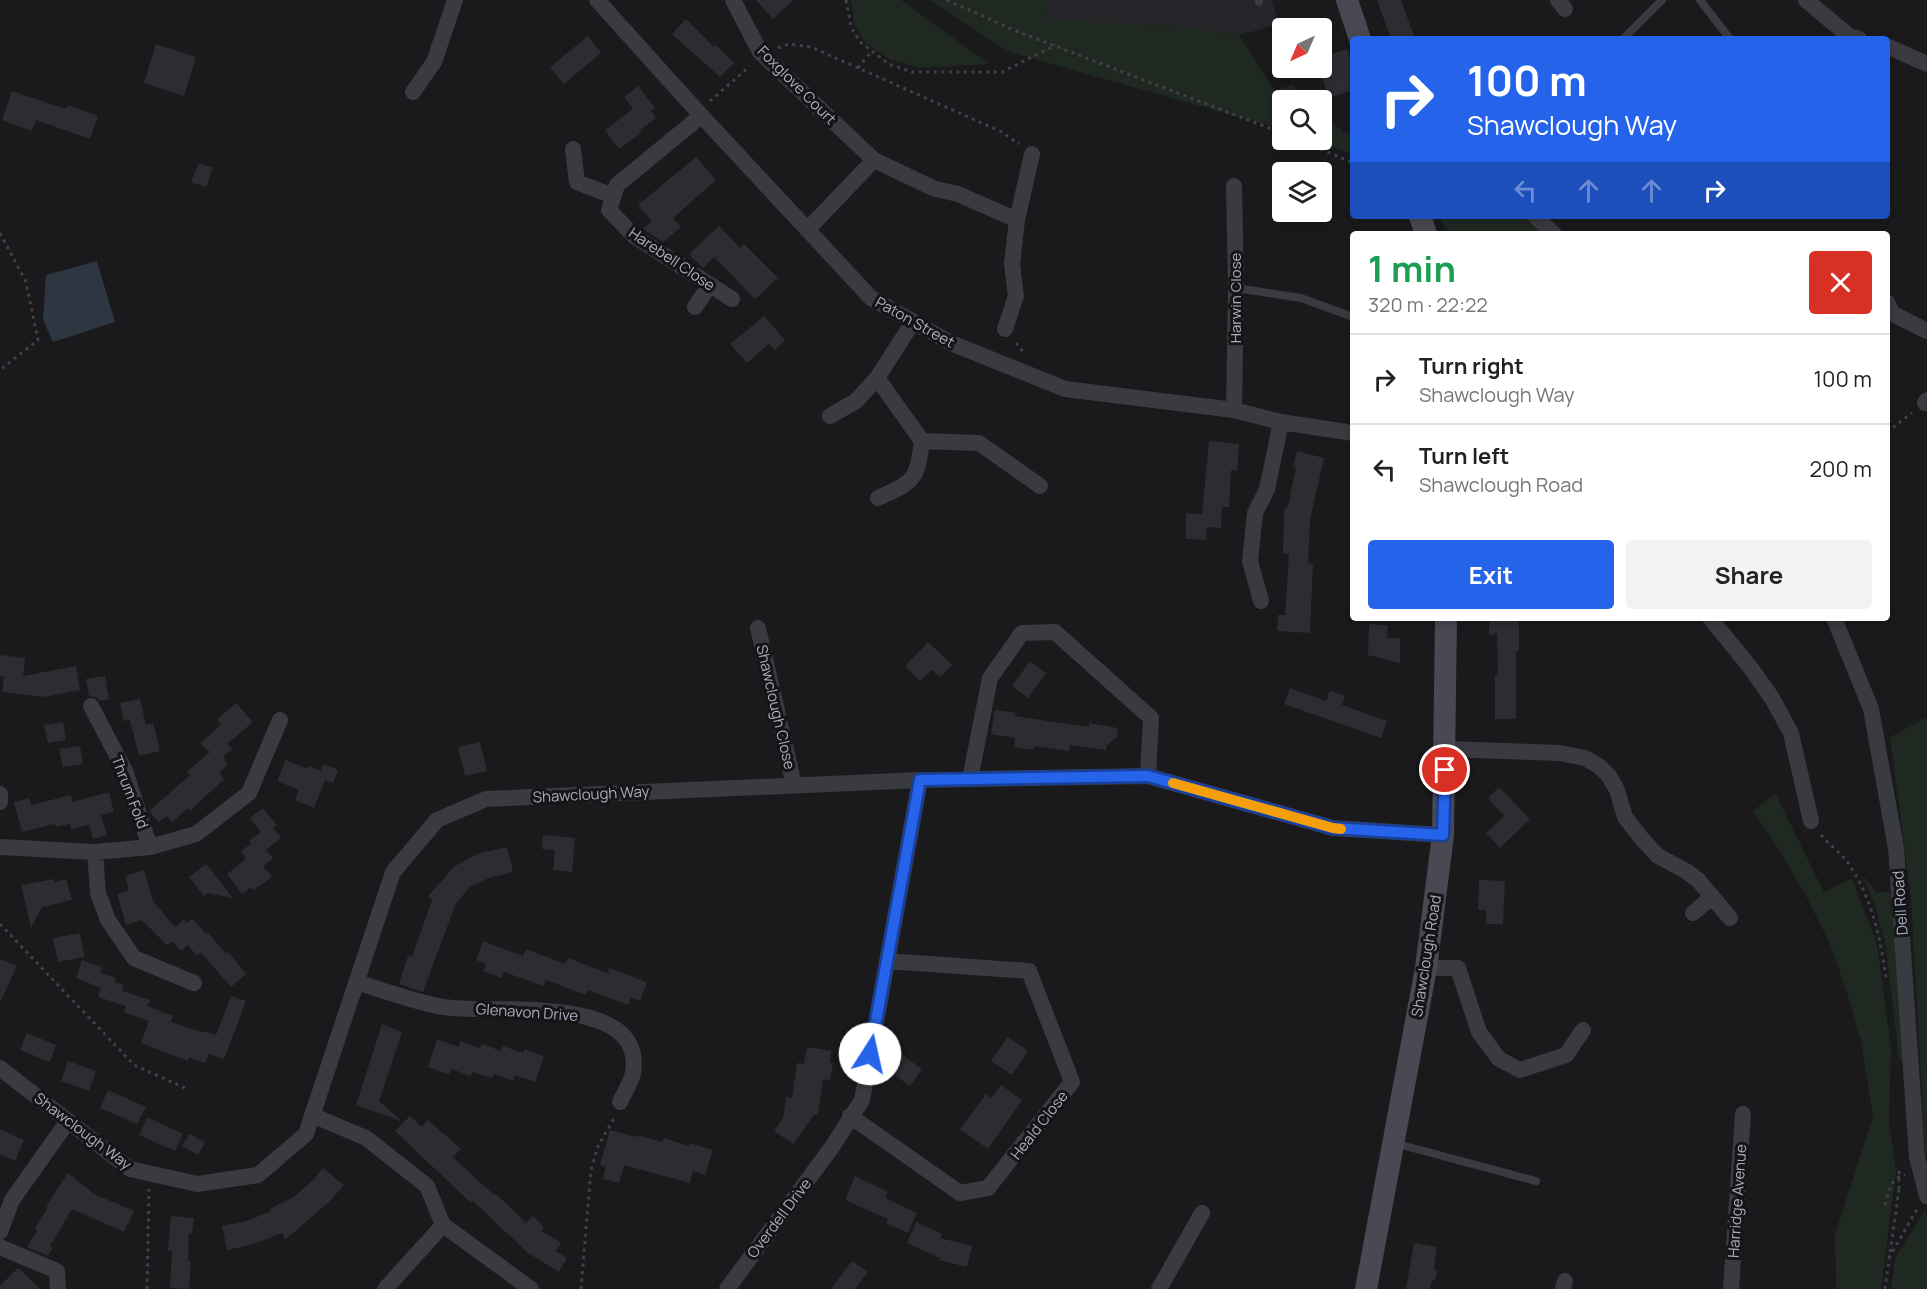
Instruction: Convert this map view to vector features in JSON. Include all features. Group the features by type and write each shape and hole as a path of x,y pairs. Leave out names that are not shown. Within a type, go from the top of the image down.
{"main road":[{"path":"1347,0 1359,36"},
{"name":"Shawclough Road","path":"1366,1289 1426,968 1443,835 1446,621"}],"street":[{"path":"413,92 434,62 455,0"},
{"name":"Paton Street","path":"597,0 699,114 871,298 951,343 1065,389 1234,410 1281,423 1350,433"},
{"name":"Foxglove Court","path":"733,0 748,31 763,54 874,160 935,189 958,194 1017,220"},
{"path":"1806,0 1849,36"},
{"path":"1890,47 1927,64"},
{"path":"573,148 578,182 613,196 616,185 699,114"},
{"path":"1005,330 1016,296 1012,264 1017,220 1032,154"},
{"path":"807,230 874,160"},
{"name":"Harwin Close","path":"1234,186 1236,288 1234,410"},
{"name":"Harebell Close","path":"613,196 609,210 633,236 732,299"},
{"path":"1538,219 1551,231"},
{"path":"695,307 710,285"},
{"path":"1890,308 1893,314 1927,331"},
{"path":"830,416 856,401 877,378 913,322"},
{"path":"877,378 922,441 919,469 904,487 878,498"},
{"path":"1261,601 1250,561 1255,513 1267,489 1281,423"},
{"path":"922,441 978,442 1040,486"},
{"path":"1712,621 1772,698 1791,733 1811,821"},
{"name":"Dell Road","path":"1835,621 1871,709 1896,848 1917,1157 1927,1193"},
{"name":"Shawclough Close","path":"759,628 794,785"},
{"path":"970,779 990,678 1022,633 1054,632 1151,718 1148,776"},
{"name":"Thrum Fold","path":"91,706 125,771 150,847"},
{"path":"0,847 95,852 150,847 196,834 249,793 280,720"},
{"path":"1445,749 1560,753 1585,758 1599,766 1609,776 1617,790 1625,817 1658,856 1692,876 1730,918"},
{"name":"Shawclough Way","path":"0,1068 130,1169 197,1184 258,1175 306,1134 393,872 437,820 486,799 920,780 1148,776 1333,828 1443,835"},
{"name":"Overdell Drive","path":"726,1289 832,1148 862,1100 920,780"},
{"path":"0,794 0,802"},
{"path":"95,852 98,893 108,920 134,958 194,983"},
{"path":"1694,912 1712,897"},
{"name":"Heald Close","path":"850,1116 960,1192 988,1188 1072,1082 1029,971 887,961"},
{"path":"1426,968 1458,968 1479,1032 1499,1059 1520,1071 1566,1055 1582,1030"},
{"name":"Glenavon Drive","path":"356,982 444,1007 558,1012 597,1018 614,1027 628,1041 633,1057 633,1074 620,1102"},
{"name":"Harridge Avenue","path":"1731,1289 1743,1114"},
{"path":"312,1115 366,1138 427,1186 443,1225 531,1289"},
{"path":"0,1232 12,1200 68,1121"},
{"path":"1159,1289 1202,1213"},
{"path":"385,1289 443,1225"},
{"path":"0,1247 57,1271 58,1289"}],"lane":[{"path":"1626,36 1662,0"},
{"path":"1700,0 1728,36"},
{"path":"1236,288 1301,298 1350,316"},
{"path":"1393,1142 1536,1181"}],"path":[{"path":"846,0 851,27 860,42 889,64 912,72 1002,72 1056,45"},
{"path":"947,0 1016,31 1272,129"},
{"path":"699,114 763,54 789,44 811,47 1002,132 1032,154"},
{"path":"858,68 872,51"},
{"path":"1323,150 1350,162"},
{"path":"0,233 26,282 38,340 0,370"},
{"path":"1890,430 1926,401"},
{"path":"1811,821 1850,865 1865,896 1881,942"},
{"path":"0,924 134,1065 185,1088"},
{"path":"581,1289 591,1170 598,1146 615,1118 620,1102"},
{"path":"1885,1289 1899,1189 1899,1167"},
{"path":"147,1289 149,1173"},
{"path":"1885,1205 1893,1181 1898,1176 1922,1175"},
{"path":"1888,1259 1927,1193"}],"shaded area":[{"path":"851,0 901,0 989,64 922,68 891,60 866,44 854,24"},
{"path":"929,0 1046,0 1045,19 1180,26 1239,35 1274,90 1272,90 1272,126 1009,52"},
{"path":"1046,0 1271,0 1278,18 1272,18 1272,26 1239,35 1180,26 1045,19"},
{"path":"1292,85 1298,90 1278,90"},
{"path":"1332,122 1344,133 1350,131 1350,154 1332,146"},
{"path":"1441,219 1529,219 1541,231 1446,231"},
{"path":"1927,717 1927,1158 1911,898 1890,737"},
{"path":"1775,793 1824,892 1852,878 1877,944 1891,1048 1889,1121 1896,1171 1881,1289 1836,1289 1835,1234 1873,1117 1861,1041 1830,944 1782,854 1753,811"},
{"path":"1861,873 1877,893 1890,892 1896,945 1903,1062 1899,1058 1885,942 1875,906"},
{"path":"1925,1210 1927,1289 1891,1289 1895,1258"}],"water":[{"path":"97,261 115,322 53,342 43,320 46,275"}],"building":[{"path":"756,0 793,0 773,19"},
{"path":"1377,0 1401,0 1414,36 1390,36"},
{"path":"686,19 734,63 720,77 672,34"},
{"path":"588,36 601,53 564,84 550,67"},
{"path":"156,44 196,57 184,96 144,83"},
{"path":"1347,49 1350,59 1350,91 1332,97 1332,90 1326,90 1322,78 1332,78 1332,54"},
{"path":"638,86 655,108 651,111 656,118 639,131 641,133 619,149 605,130 633,109 624,97"},
{"path":"12,91 66,109 68,105 98,116 90,139 36,120 32,131 2,120"},
{"path":"696,157 716,180 673,218 681,227 663,242 643,229 652,221 638,205"},
{"path":"199,163 213,168 206,187 191,182"},
{"path":"719,226 740,248 744,244 778,278 755,299 714,257 703,268 689,254"},
{"path":"764,316 785,340 775,350 769,344 747,363 730,344"},
{"path":"1209,441 1239,444 1237,471 1231,470 1229,507 1222,507 1221,528 1207,527 1206,540 1186,539 1186,513 1202,514"},
{"path":"1297,451 1324,458 1310,520 1308,563 1313,564 1310,633 1277,631 1278,615 1285,615 1289,554 1283,554 1284,513 1288,507"},
{"path":"1489,621 1519,621 1519,651 1516,651 1516,719 1495,719 1495,675 1498,675 1497,634 1489,635"},
{"path":"1369,624 1388,625 1387,638 1400,638 1400,663 1368,655"},
{"path":"928,642 952,665 940,677 931,670 920,681 905,666"},
{"path":"0,655 25,658 23,676 76,666 80,690 43,697 2,692 4,677 0,676"},
{"path":"1030,661 1046,673 1028,698 1012,686"},
{"path":"105,676 109,699 100,701 96,697 89,696 86,679"},
{"path":"1290,688 1326,701 1330,691 1345,696 1342,705 1387,721 1381,738 1284,704"},
{"path":"140,699 146,725 153,723 160,751 139,756 130,720 124,721 120,703"},
{"path":"236,703 253,722 227,744 232,749 223,757 228,764 219,773 224,779 190,811 188,808 172,822 167,816 159,822 149,811 190,775 187,772 210,752 200,743 221,725 217,719"},
{"path":"995,710 1017,713 1014,716 1089,727 1089,723 1118,728 1117,737 1107,745 1106,750 1070,745 1069,751 1034,746 1034,750 1014,747 1015,738 991,734"},
{"path":"63,722 66,740 48,743 44,725"},
{"path":"480,742 487,771 465,776 458,747"},
{"path":"80,746 83,764 63,767 59,749"},
{"path":"286,760 308,769 309,766 320,771 324,764 338,770 333,783 325,780 314,808 295,800 299,790 277,781"},
{"path":"1499,787 1530,819 1500,848 1486,833 1504,816 1488,798"},
{"path":"109,792 114,812 101,815 107,835 93,839 89,825 71,829 70,824 56,827 55,824 22,832 14,802 29,798 31,805 71,795 72,802"},
{"path":"263,808 277,825 273,828 281,838 266,850 273,858 263,866 272,877 254,890 251,887 242,894 227,874 246,859 241,851 251,844 249,841 261,832 250,818"},
{"path":"543,835 575,838 572,872 553,870 555,850 542,849"},
{"path":"507,847 513,872 489,878 470,887 456,903 423,992 399,984 408,956 412,957 432,900 428,896 455,866 480,853"},
{"path":"206,864 233,898 208,893 204,896 189,877"},
{"path":"144,870 153,901 175,927 184,919 187,923 192,918 226,954 228,952 246,974 231,987 201,952 197,956 188,945 181,951 172,941 167,945 142,920 126,925 117,894 129,890 125,876"},
{"path":"54,879 54,882 66,879 72,900 42,907 31,928 21,885"},
{"path":"1479,880 1505,881 1503,924 1486,924 1486,910 1478,910"},
{"path":"80,933 85,957 58,962 53,938"},
{"path":"483,941 523,956 526,949 565,964 568,958 608,973 609,968 647,982 640,1001 631,998 628,1005 588,990 586,995 546,980 544,986 504,972 502,978 483,971 486,964 476,960"},
{"path":"0,959 17,966 0,1002"},
{"path":"82,960 102,967 100,973 116,978 115,982 124,985 122,991 150,1000 147,1006 173,1016 171,1022 204,1033 205,1031 216,1035 231,996 246,1001 224,1059 209,1054 205,1063 189,1057 188,1061 141,1043 149,1021 124,1012 126,1006 98,997 101,988 76,978"},
{"path":"382,1024 402,1032 379,1101 401,1121 356,1105"},
{"path":"27,1033 56,1045 50,1062 20,1050"},
{"path":"1008,1037 1028,1051 1012,1075 991,1061"},
{"path":"437,1039 459,1047 460,1041 480,1048 482,1044 501,1051 503,1046 523,1053 524,1049 544,1056 535,1082 515,1075 513,1081 494,1074 492,1078 472,1072 471,1076 451,1069 449,1074 428,1067"},
{"path":"807,1047 831,1051 830,1063 833,1063 830,1080 823,1079 818,1115 814,1115 793,1144 774,1131 783,1118 786,1097 792,1098 797,1063 804,1064"},
{"path":"901,1054 922,1069 910,1086 889,1071"},
{"path":"68,1061 96,1071 89,1091 61,1081"},
{"path":"1001,1085 1022,1100 988,1149 960,1129 986,1094 991,1098"},
{"path":"108,1090 146,1107 137,1124 100,1108"},
{"path":"410,1116 422,1127 428,1120 461,1149 453,1157 473,1176 526,1223 533,1216 544,1227 541,1231 561,1243 556,1251 567,1258 559,1272 528,1253 395,1131"},
{"path":"147,1117 183,1134 175,1151 139,1135"},
{"path":"0,1129 24,1140 15,1161 0,1154"},
{"path":"610,1130 662,1142 664,1138 689,1146 689,1143 713,1150 705,1175 693,1171 690,1183 624,1165 619,1183 603,1179 606,1167 600,1165"},
{"path":"189,1134 205,1142 198,1155 182,1146"},
{"path":"323,1168 344,1185 331,1200 285,1240 282,1233 254,1244 227,1250 222,1226 247,1221 271,1211 270,1209 295,1196"},
{"path":"68,1173 94,1194 134,1211 124,1232 72,1209 50,1246 53,1248 48,1256 27,1247 37,1231 35,1229 48,1207 46,1206"},
{"path":"855,1176 888,1192 885,1198 917,1213 908,1233 886,1223 888,1219 845,1200"},
{"path":"171,1216 194,1218 192,1233 189,1233 188,1261 191,1261 189,1289 170,1288 172,1251 168,1251"},
{"path":"916,1222 942,1234 940,1238 972,1246 967,1267 939,1260 940,1258 907,1243"},
{"path":"1414,1243 1437,1247 1434,1268 1437,1272 1436,1278 1431,1282 1430,1289 1406,1289"},
{"path":"852,1261 868,1272 855,1289 831,1289"},
{"path":"18,1268 40,1289 0,1289 0,1286"}],"slow traffic":[{"path":"1173,783 1341,829"}],"route":[{"path":"870,1054 920,780 1148,776 1333,828 1443,835 1445,770"}]}
